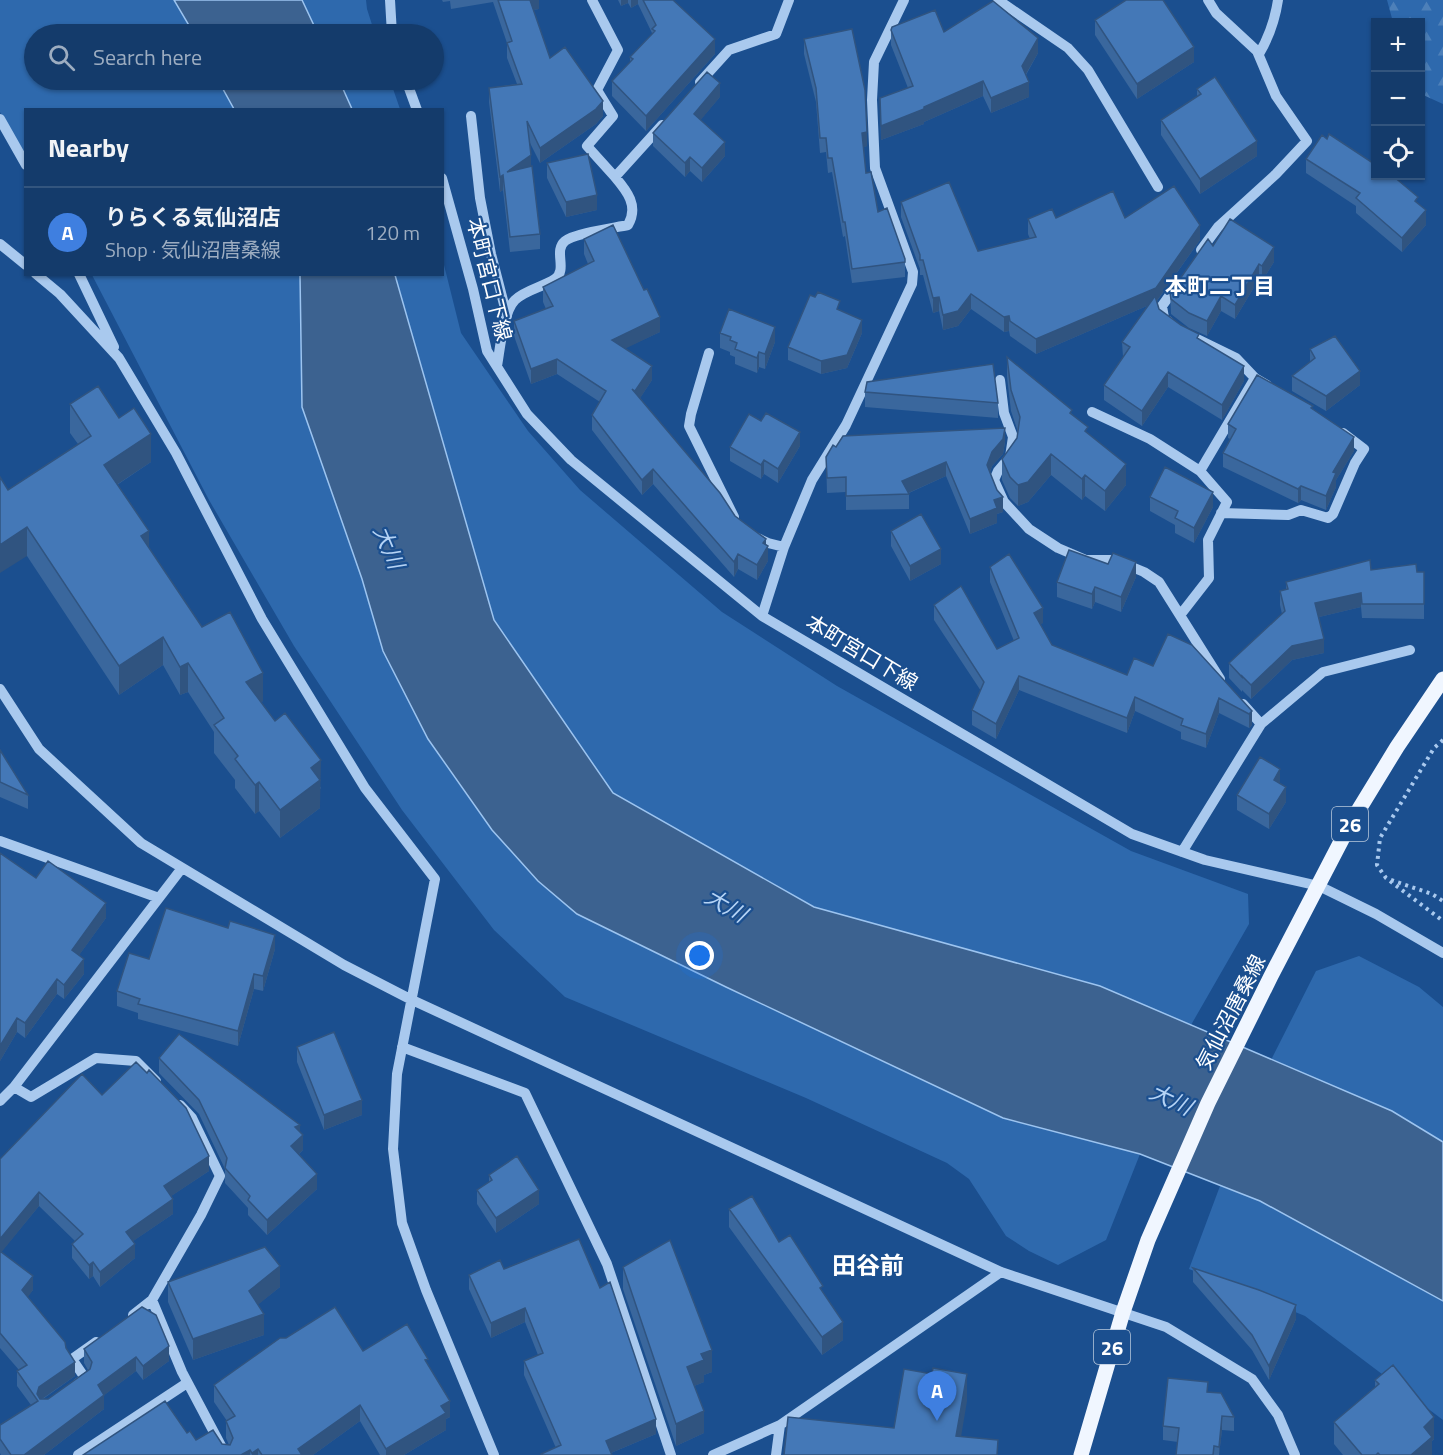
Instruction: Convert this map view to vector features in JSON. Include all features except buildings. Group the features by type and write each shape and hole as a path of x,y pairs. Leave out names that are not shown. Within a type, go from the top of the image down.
{"main road":[{"name":"気仙沼唐桑線","path":"1081,1455 1123,1312 1148,1240 1208,1103 1350,824 1397,747 1443,679"}],"street":[{"path":"390,0 391,24"},
{"path":"497,366 508,309 515,300 557,278 561,270 560,250 565,241 577,236 628,225 632,217 632,203 627,191 587,146 613,116 597,90 618,50 592,0"},
{"path":"691,92 729,50 776,34 789,0"},
{"path":"762,616 784,546 812,480 846,425 912,284 913,272 875,168 872,100 874,62 904,0"},
{"path":"998,0 1068,48 1088,70 1158,187"},
{"path":"1193,262 1218,227 1276,174 1307,141 1276,96 1258,54 1216,13 1208,0"},
{"path":"1258,54 1268,39 1278,0"},
{"path":"410,90 416,108"},
{"path":"471,116 480,198 507,316"},
{"path":"615,177 668,117"},
{"path":"0,119 24,161"},
{"name":"本町宮口下線","path":"444,181 487,351 527,414 571,460 762,616 1132,834 1205,860 1319,886 1376,914 1443,953"},
{"path":"0,244 24,263"},
{"path":"38,276 60,294 119,358"},
{"path":"80,276 119,358 176,453 262,619 365,788 435,879 397,1074 393,1149 402,1223 426,1290 494,1455"},
{"path":"1181,280 1162,306 1164,318 1182,331 1236,358 1256,378 1274,389"},
{"path":"709,353 689,426 735,520 748,533 768,543 784,546"},
{"path":"1200,471 1256,378"},
{"path":"1000,380 1004,413 1013,437 1010,457 998,471 994,480 1004,502 1029,529 1058,548 1086,560 1115,560 1144,572 1159,582 1220,679 1261,724"},
{"path":"1092,412 1150,439 1200,471 1227,502 1208,540 1209,578 1181,614"},
{"path":"1221,513 1288,515 1301,510 1328,518 1333,514 1355,463 1364,449 1337,429"},
{"path":"1182,852 1261,724 1323,672 1410,650"},
{"path":"0,689 39,749 141,843 344,965 410,999 1001,1272 1166,1327 1252,1379 1278,1415 1295,1455"},
{"path":"0,841 159,898"},
{"path":"0,1101 14,1087 182,868"},
{"path":"402,1047 525,1093 607,1264 671,1455"},
{"path":"14,1087 31,1097 96,1058 136,1061 192,1118 220,1176 201,1215 152,1300 126,1320"},
{"path":"713,1455 780,1425 1001,1272"},
{"path":"152,1300 185,1378 226,1455"},
{"path":"69,1389 85,1378 72,1359 108,1333"},
{"path":"78,1455 185,1378"},
{"path":"776,1455 780,1425"}],"path":[{"path":"1443,740 1434,748 1380,838 1377,865 1386,878 1443,921"},
{"path":"1386,878 1443,900"}],"green space":[{"path":"0,0 174,0 188,24 24,24 24,90 224,90 233,108 24,108 24,156 0,112"},
{"path":"302,0 366,0 372,24 313,24"},
{"path":"1387,0 1443,0 1443,104 1425,96 1425,18 1392,18"},
{"path":"343,90 393,90 400,108 352,108"},
{"path":"444,265 461,333 528,431 580,490 722,612 837,686 1131,851 1248,894 1249,924 1191,1025 904,932 814,907 613,793 494,620 395,276 444,276"},
{"path":"93,276 300,276 302,407 362,579 383,651 428,739 492,830 538,881 577,914 1003,1118 1140,1154 1106,1240 1058,1265 1029,1251 1006,1236 969,1179 947,1163 806,1098 565,997 494,930 402,810 294,646 209,500"},
{"path":"1359,956 1419,987 1443,1007 1443,1142 1392,1111 1271,1060 1316,971"},
{"path":"1220,1186 1260,1201 1443,1301 1443,1420 1305,1316 1189,1269"}],"water":[{"path":"174,0 302,0 313,24 188,24"},
{"path":"224,90 343,90 352,108 233,108"},
{"name":"大川","path":"300,276 395,276 494,620 613,793 814,907 1100,986 1392,1111 1443,1142 1443,1301 1260,1201 1140,1154 1003,1118 577,914 538,881 492,830 428,739 383,651 362,579 302,407"}],"place":[{"name":"りらくる気仙沼店","path":"937,1421"}],"district":[{"name":"本町二丁目","path":"1220,286"},
{"name":"田谷前","path":"868,1265"}]}
